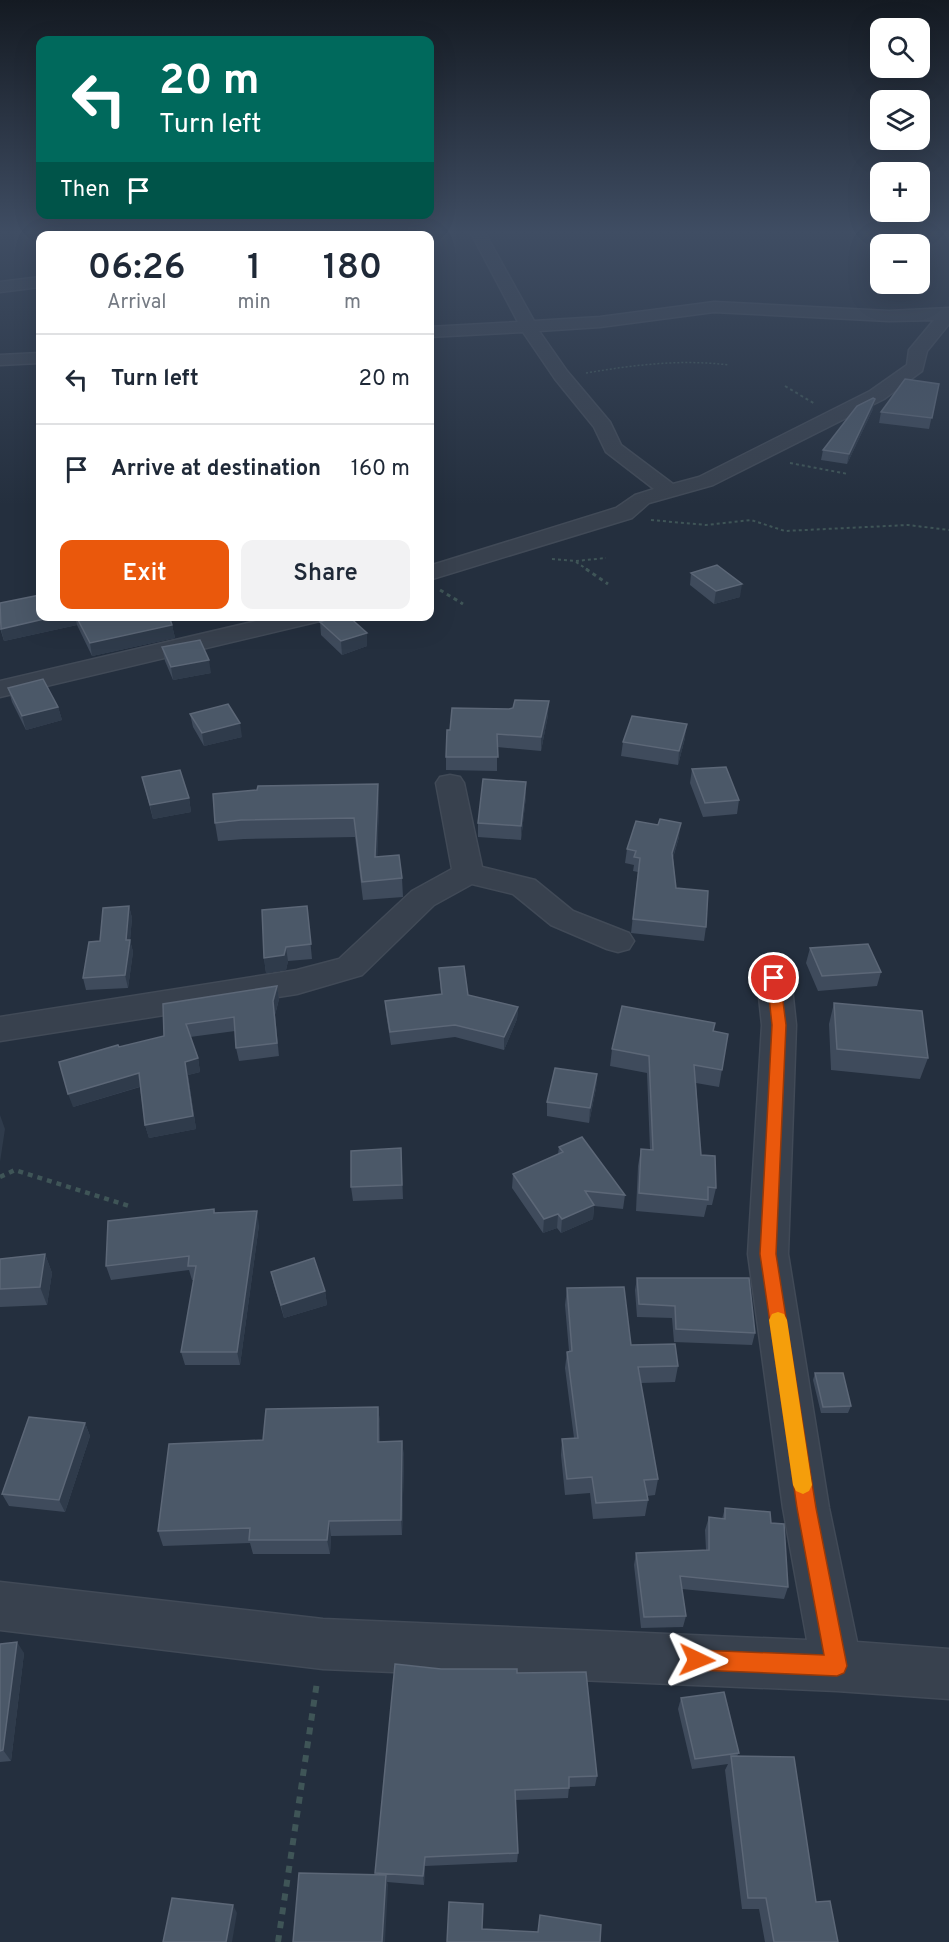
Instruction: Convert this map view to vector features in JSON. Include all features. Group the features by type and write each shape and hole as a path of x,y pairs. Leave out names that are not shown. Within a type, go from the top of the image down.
{"street":[{"path":"528,324 561,375 603,426 613,448 668,490"},
{"path":"434,332 570,324"},
{"path":"434,578 624,513 642,499 706,481 877,395 916,367 918,350 940,324"},
{"path":"0,360 36,357"},
{"path":"0,689 290,621"},
{"path":"450,783 468,873"},
{"path":"0,1029 297,982 350,967 423,898 468,873 524,887 562,918 618,940"},
{"path":"774,978 779,1025 768,1254 806,1508 837,1666"},
{"path":"0,1606 323,1644 837,1666 949,1674"}],"path":[{"path":"561,375 642,364 697,361 729,365"},
{"path":"785,386 810,399 828,418"},
{"path":"739,464 782,461 848,474"},
{"path":"624,513 647,520 706,525 751,519 785,531 908,525 949,530"},
{"path":"576,561 608,584"},
{"path":"434,581 463,604"},
{"path":"0,1177 15,1170 129,1206"},
{"path":"278,1942 323,1644"}],"building":[{"path":"905,379 939,384 932,418 881,412"},
{"path":"875,399 849,454 823,450 857,406"},
{"path":"717,565 742,584 716,591 691,573"},
{"path":"36,596 36,621 1,629 0,603"},
{"path":"79,621 171,621 172,625 90,643"},
{"path":"354,621 367,633 341,641 320,622"},
{"path":"200,640 209,660 171,667 162,647"},
{"path":"43,679 58,707 22,716 8,688"},
{"path":"515,700 549,701 541,737 497,734 498,757 446,757 447,730 450,730 452,708 509,709 513,708"},
{"path":"228,704 240,723 202,733 190,714"},
{"path":"632,716 687,724 679,751 623,742"},
{"path":"726,767 739,800 705,803 692,769"},
{"path":"180,770 189,798 150,805 142,777"},
{"path":"483,779 526,782 521,826 478,823"},
{"path":"378,784 375,857 399,855 402,878 362,882 354,818 241,820 215,823 213,794 257,790 258,786"},
{"path":"660,819 681,823 672,853 676,888 708,891 706,927 633,919 640,858 634,857 636,851 627,849 636,821 658,825"},
{"path":"129,906 126,940 130,940 125,975 83,978 89,942 100,941 103,908"},
{"path":"307,906 311,944 286,947 284,955 264,958 262,910"},
{"path":"868,944 881,972 822,976 810,948"},
{"path":"464,966 468,995 518,1007 504,1037 455,1025 390,1032 385,1001 442,994 439,968"},
{"path":"277,986 273,1001 277,1043 236,1048 234,1017 186,1024 198,1058 185,1062 193,1116 145,1125 139,1073 68,1094 59,1062 118,1045 119,1047 164,1036 163,1004"},
{"path":"834,1003 922,1011 928,1058 837,1049"},
{"path":"622,1006 715,1023 713,1031 728,1034 722,1070 694,1065 701,1155 715,1156 716,1188 708,1187 708,1200 639,1193 641,1149 653,1150 649,1056 612,1049"},
{"path":"555,1068 597,1074 590,1108 547,1102"},
{"path":"582,1137 625,1195 585,1191 594,1205 562,1219 558,1214 544,1219 513,1174 563,1152 559,1147"},
{"path":"401,1148 402,1185 351,1187 351,1151"},
{"path":"214,1209 214,1213 257,1211 237,1352 181,1352 196,1266 188,1266 189,1256 106,1266 108,1221"},
{"path":"45,1254 40,1287 0,1289 0,1259"},
{"path":"314,1258 325,1291 281,1305 271,1272"},
{"path":"637,1278 749,1278 755,1333 676,1329 675,1306 639,1304"},
{"path":"624,1287 631,1345 675,1344 678,1366 638,1367 658,1479 644,1480 648,1500 596,1503 592,1477 567,1479 562,1439 578,1438 567,1352 572,1351 567,1288"},
{"path":"815,1373 843,1373 851,1406 823,1407"},
{"path":"378,1407 378,1442 402,1441 401,1520 329,1521 327,1540 249,1540 250,1528 158,1531 169,1444 263,1440 266,1409"},
{"path":"29,1417 85,1423 59,1500 2,1494"},
{"path":"725,1508 770,1512 771,1523 784,1524 788,1587 680,1576 686,1616 644,1617 636,1553 709,1550 709,1517 725,1519"},
{"path":"17,1642 3,1750 0,1751 0,1644"},
{"path":"395,1664 441,1669 517,1669 517,1673 586,1672 597,1776 569,1777 569,1788 515,1790 518,1853 425,1857 423,1876 375,1873"},
{"path":"724,1692 739,1753 695,1759 681,1698"},
{"path":"731,1756 794,1757 816,1902 830,1901 838,1942 774,1942 766,1898 748,1898"},
{"path":"299,1873 386,1875 382,1942 293,1942"},
{"path":"172,1898 233,1905 226,1942 163,1942"},
{"path":"449,1902 483,1904 482,1929 538,1932 540,1915 601,1925 600,1942 447,1942"}],"slow traffic":[{"path":"778,1320 803,1485"}],"route":[{"path":"697,1660 837,1666 806,1508 768,1254 779,1025 774,978"}]}
